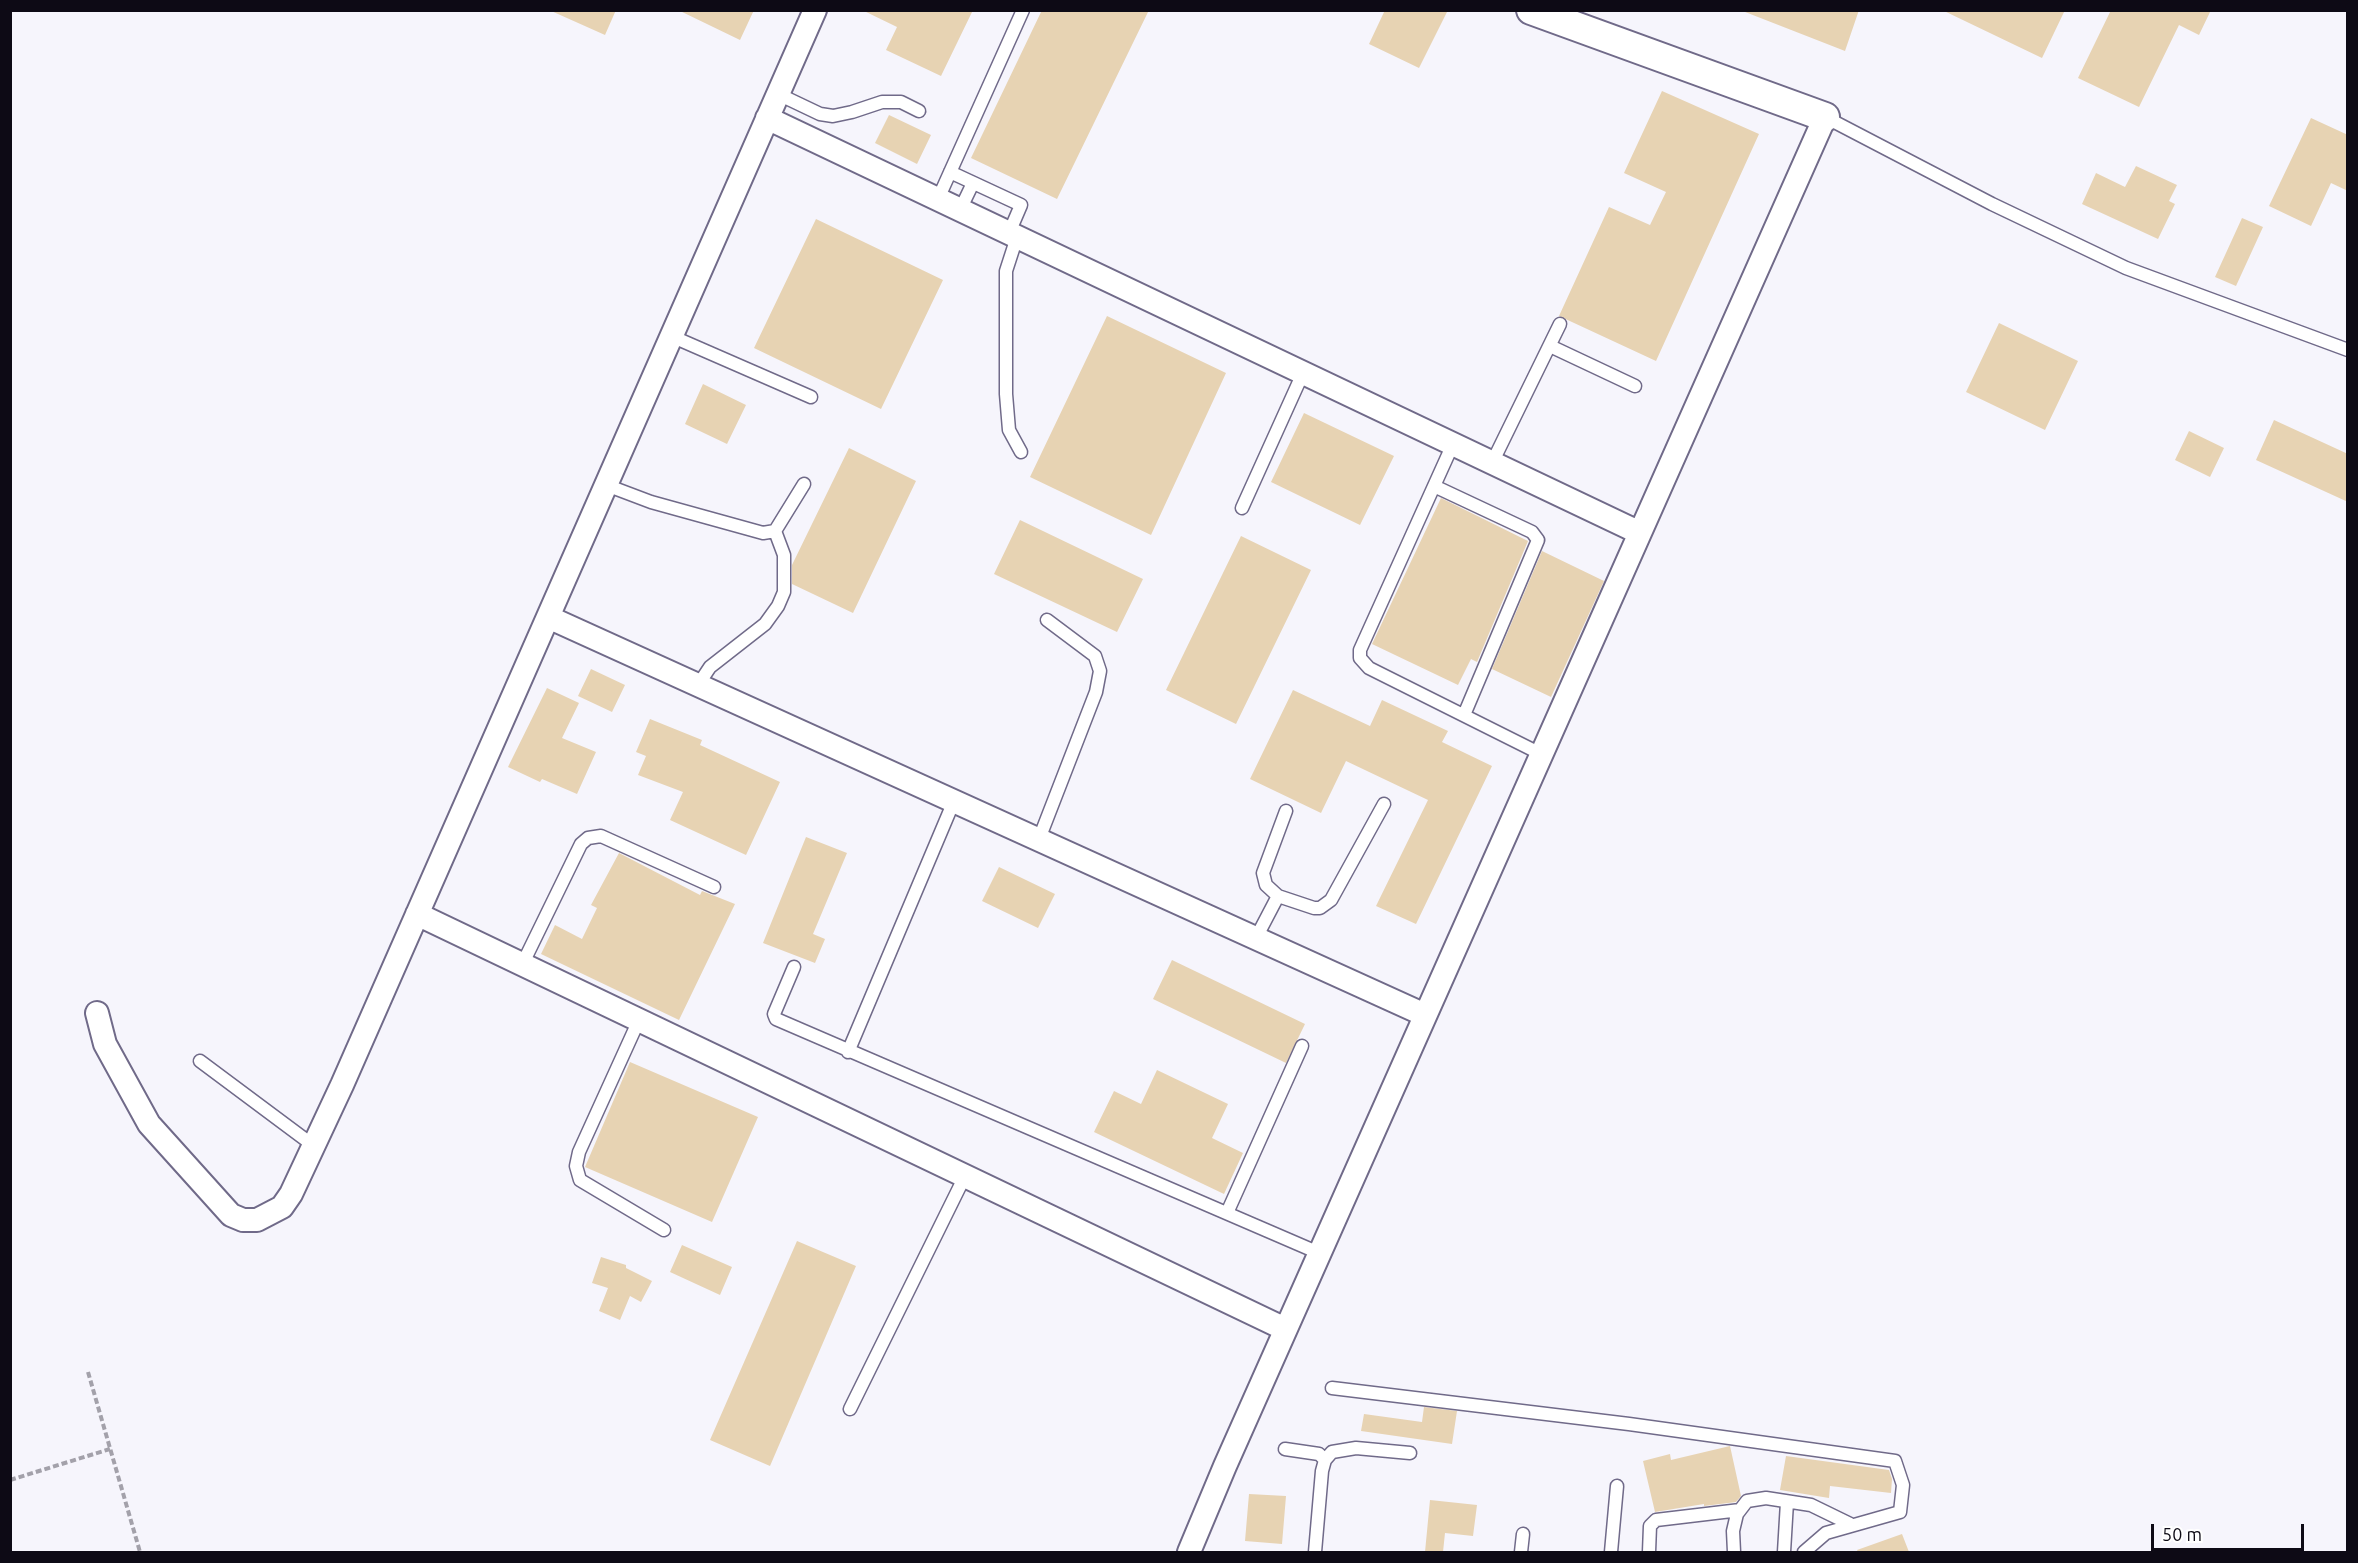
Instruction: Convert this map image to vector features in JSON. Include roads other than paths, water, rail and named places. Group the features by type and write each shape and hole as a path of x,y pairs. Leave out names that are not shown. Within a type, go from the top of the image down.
{"street":[{"path":"97,1013 110,1054 150,1124 231,1215 243,1220 257,1220 282,1207 291,1194 314,1146 815,10"},
{"path":"1189,1552 1319,1253 1824,117 1531,10"},
{"path":"768,118 1640,533"},
{"path":"548,617 1425,1015"},
{"path":"417,914 1286,1329"}],"lane":[{"path":"938,199 1023,10"},
{"path":"778,94 820,114 833,116 882,102 902,102 919,111"},
{"path":"1824,117 1992,204 2126,268 2348,350"},
{"path":"950,172 1021,205 1006,271 1006,394 1009,430 1021,452"},
{"path":"960,210 973,183"},
{"path":"1492,463 1560,324"},
{"path":"671,336 811,397"},
{"path":"1550,346 1635,386"},
{"path":"1242,508 1303,373"},
{"path":"1453,444 1360,650 1360,658 1369,668 1541,754"},
{"path":"606,485 651,502 763,533 775,531 804,484"},
{"path":"1434,486 1532,532 1538,540 1464,715"},
{"path":"698,685 710,667 765,624 778,606 784,592 784,555 775,531"},
{"path":"1039,839 1096,692 1100,671 1095,656 1047,620"},
{"path":"848,1052 954,801"},
{"path":"1286,811 1263,873 1266,885 1278,896 1320,908 1331,900 1384,804"},
{"path":"522,965 581,843 588,838 600,836 714,887"},
{"path":"1256,938 1278,896"},
{"path":"794,968 774,1018 848,1052 1319,1253"},
{"path":"639,1020 579,1152 576,1166 580,1180 664,1230"},
{"path":"1227,1214 1302,1046"},
{"path":"200,1061 314,1146"},
{"path":"850,1408 965,1176"},
{"path":"1332,1388 1629,1424 1895,1461 1903,1485 1900,1512 1850,1524 1826,1533 1804,1552"},
{"path":"1285,1449 1319,1454 1326,1460"},
{"path":"1315,1552 1326,1460 1332,1452 1341,1449 1410,1453"},
{"path":"1611,1552 1617,1486"},
{"path":"1734,1552 1733,1531 1740,1510 1747,1502 1766,1498 1811,1505 1850,1524"},
{"path":"1784,1552 1787,1502"},
{"path":"1649,1552 1650,1526 1656,1520 1740,1510"},
{"path":"1521,1552 1523,1534"}]}
